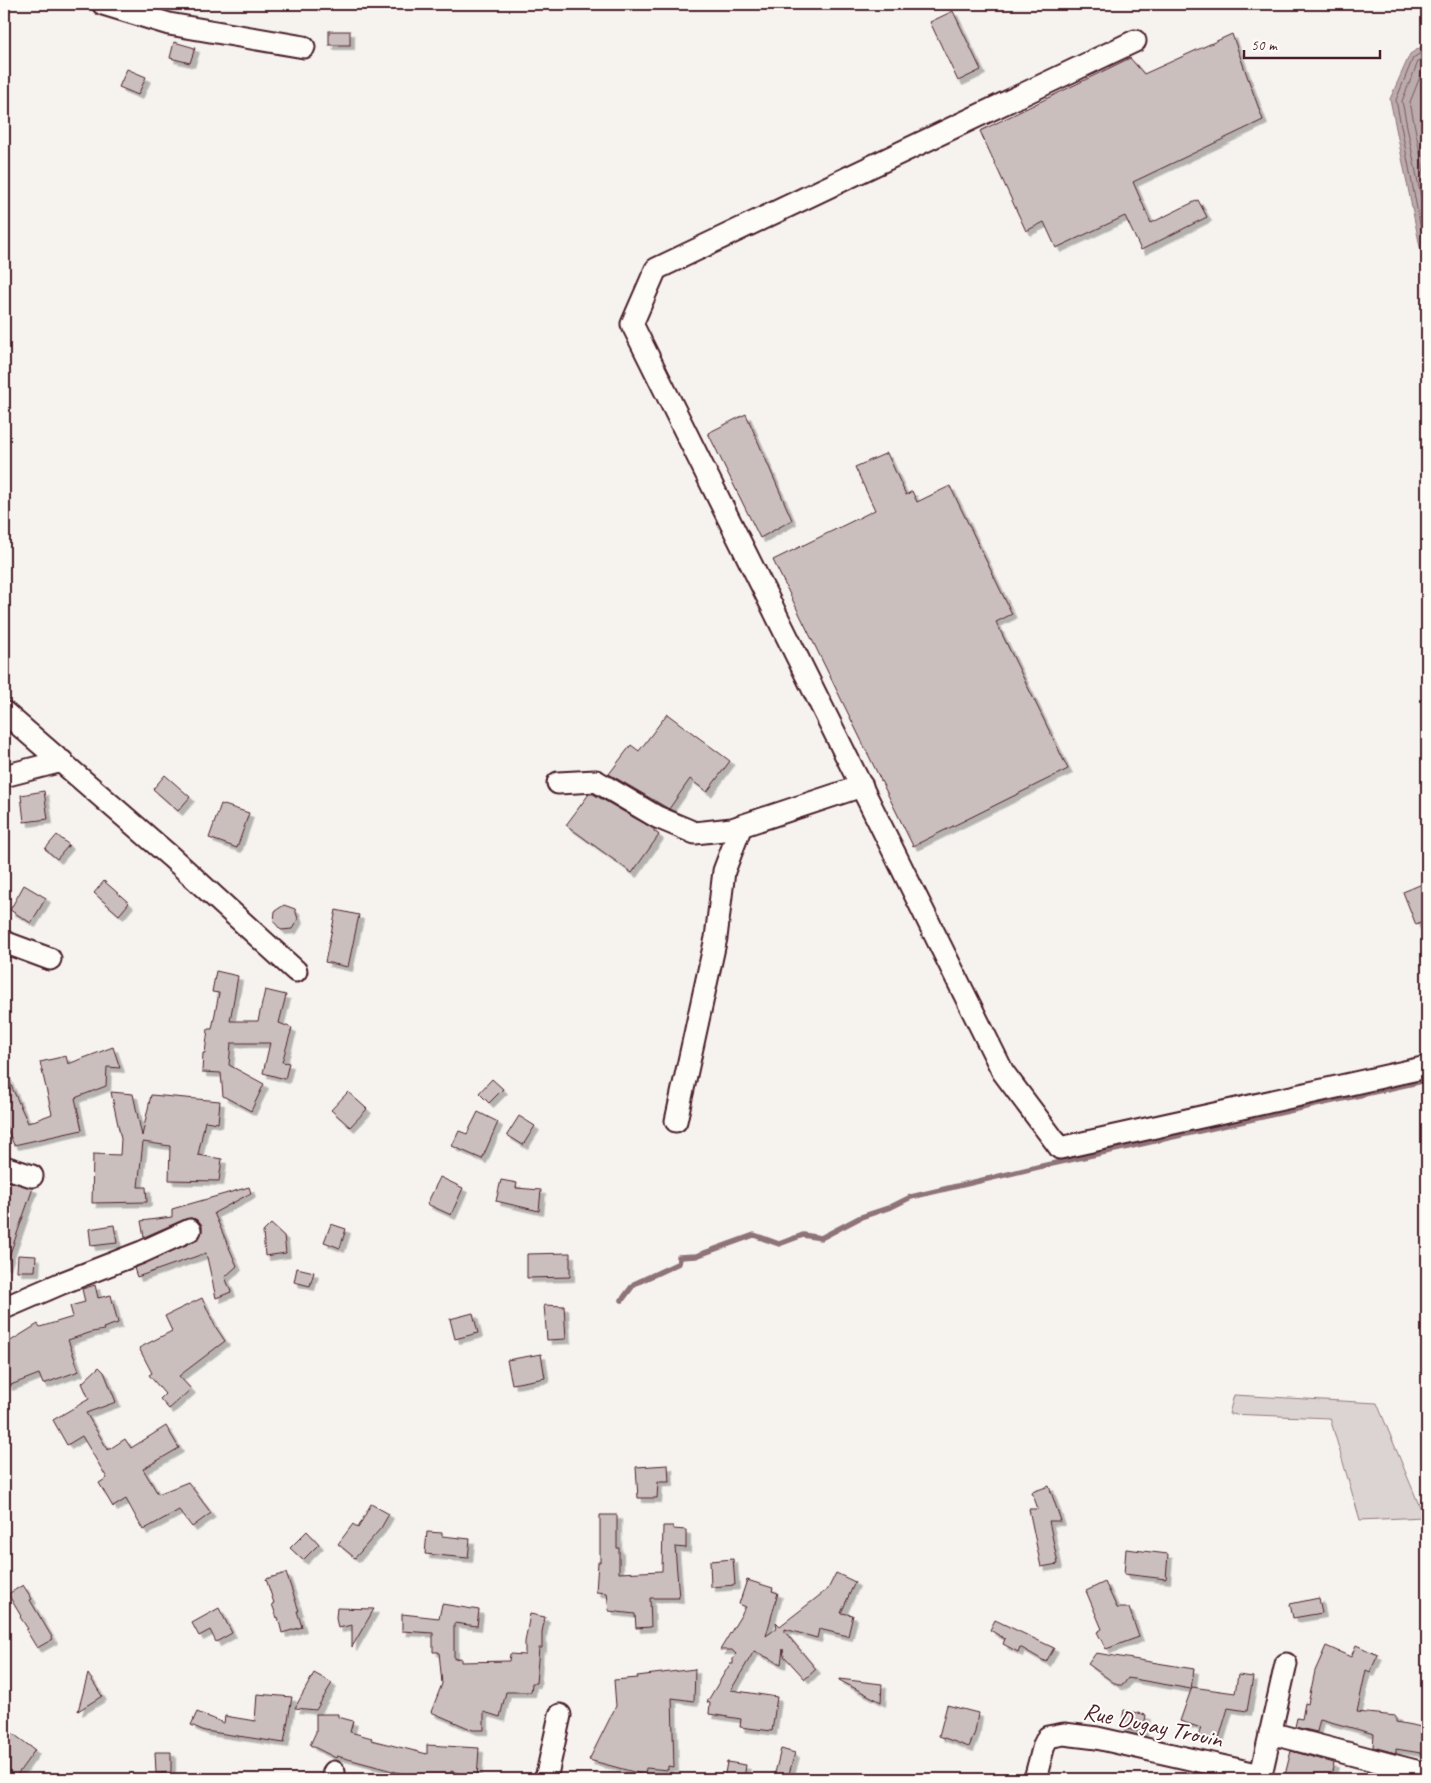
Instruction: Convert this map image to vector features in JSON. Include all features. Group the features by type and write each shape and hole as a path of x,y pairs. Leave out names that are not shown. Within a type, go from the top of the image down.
{"street":[{"path":"104,4 169,24 304,47"},
{"path":"1135,41 656,269 632,324 1003,1072 1060,1148 1427,1067"},
{"path":"4,712 171,857 296,971"},
{"path":"4,776 62,761"},
{"path":"558,784 596,780 657,818 695,833 732,829 862,786"},
{"path":"676,1121 716,938 724,871 742,826"},
{"path":"4,942 50,959"},
{"path":"4,1167 32,1176"},
{"path":"4,1308 142,1252 190,1230"},
{"path":"1261,1777 1286,1664"},
{"path":"546,1779 560,1715"},
{"name":"Rue Dugay Trouin","path":"1035,1779 1048,1737 1064,1734 1097,1738 1261,1777"},
{"path":"1270,1734 1427,1774"}],"shaded area":[{"path":"1234,1395 1377,1403 1424,1517 1360,1520 1330,1418 1229,1414"}],"water":[{"path":"1427,43 1427,262 1420,247 1390,99 1410,54"}],"building":[{"path":"953,11 981,70 958,81 930,22"},
{"path":"329,31 350,31 350,45 329,45"},
{"path":"1232,34 1263,120 1133,182 1151,223 1198,200 1207,217 1141,250 1125,216 1056,248 1044,222 1026,231 980,131 1130,58 1144,74"},
{"path":"174,42 195,48 190,63 170,58"},
{"path":"127,69 146,77 138,95 119,87"},
{"path":"746,414 792,520 760,538 708,433"},
{"path":"887,453 906,495 912,491 917,502 950,486 1012,614 996,622 1068,769 913,846 773,560 875,510 855,467"},
{"path":"667,714 730,761 707,792 690,779 669,809 609,774 631,745 639,751"},
{"path":"165,775 190,797 178,811 153,789"},
{"path":"44,791 48,819 24,822 21,795"},
{"path":"589,794 593,794 654,829 659,835 632,873 566,825"},
{"path":"221,804 249,813 237,848 209,838"},
{"path":"57,835 69,845 57,859 45,849"},
{"path":"104,881 129,903 119,915 94,893"},
{"path":"1427,882 1427,920 1416,925 1403,892"},
{"path":"24,885 46,898 31,923 10,910"},
{"path":"284,905 295,909 298,919 292,929 281,930 274,922 275,911"},
{"path":"336,910 359,915 348,967 325,962"},
{"path":"216,971 238,976 230,1021 258,1021 265,990 286,995 279,1023 292,1028 282,1062 289,1063 285,1079 263,1073 270,1043 231,1043 229,1065 264,1084 251,1111 223,1096 221,1073 202,1072 203,1053 205,1053 208,1029 212,1029 219,993 212,992"},
{"path":"113,1047 120,1068 107,1067 106,1086 75,1098 82,1130 14,1145 4,1122 4,1070 28,1123 52,1114 40,1062 66,1056 68,1064"},
{"path":"492,1079 503,1089 489,1103 479,1093"},
{"path":"111,1092 133,1094 142,1136 151,1095 220,1101 218,1123 205,1121 198,1155 222,1159 219,1181 169,1180 170,1146 143,1142 138,1187 146,1187 147,1202 92,1203 93,1154 120,1155 121,1139"},
{"path":"348,1092 367,1109 350,1127 331,1110"},
{"path":"478,1112 498,1122 482,1159 452,1146 459,1131 467,1134"},
{"path":"519,1116 535,1126 523,1145 507,1135"},
{"path":"440,1177 463,1188 451,1215 427,1204"},
{"path":"4,1180 33,1188 6,1265 4,1264"},
{"path":"501,1180 517,1183 516,1188 541,1190 539,1211 496,1201"},
{"path":"249,1187 251,1193 214,1213 237,1266 225,1277 231,1292 216,1298 206,1253 137,1277 134,1268 195,1241 200,1237 202,1231 202,1225 198,1220 191,1218 144,1237 141,1221 172,1217 172,1209"},
{"path":"271,1224 284,1236 286,1253 265,1256 263,1232"},
{"path":"331,1224 346,1229 340,1248 324,1242"},
{"path":"114,1225 117,1243 91,1246 89,1229"},
{"path":"570,1253 570,1277 527,1278 527,1254"},
{"path":"18,1255 36,1256 35,1271 17,1271"},
{"path":"297,1268 314,1272 310,1286 294,1282"},
{"path":"95,1285 98,1298 111,1295 118,1323 103,1328 104,1330 68,1340 79,1371 43,1384 39,1374 8,1386 4,1374 4,1345 38,1324 40,1327 73,1317 70,1306 85,1302 82,1289"},
{"path":"202,1298 215,1326 225,1341 179,1376 191,1389 169,1409 160,1399 165,1394 149,1375 152,1373 139,1348 172,1331 165,1316"},
{"path":"544,1305 564,1306 566,1339 547,1340"},
{"path":"473,1313 478,1333 455,1339 450,1319"},
{"path":"541,1354 545,1378 512,1384 507,1360"},
{"path":"99,1367 104,1372 116,1402 86,1413 108,1450 125,1439 131,1448 166,1426 179,1448 143,1469 158,1494 188,1482 211,1513 192,1527 179,1510 143,1530 126,1499 113,1507 99,1483 107,1478 82,1436 67,1445 53,1420 89,1399 82,1383"},
{"path":"668,1465 669,1482 658,1482 657,1498 638,1498 636,1467"},
{"path":"1049,1486 1061,1521 1049,1521 1058,1564 1041,1567 1029,1509 1038,1509 1032,1492"},
{"path":"371,1504 389,1514 381,1528 355,1558 338,1544 353,1524 358,1528"},
{"path":"600,1515 617,1515 619,1573 662,1571 663,1526 673,1526 673,1529 686,1530 686,1548 675,1547 679,1598 650,1598 651,1627 636,1628 635,1614 609,1611 607,1593 596,1592 598,1562 600,1562"},
{"path":"307,1531 319,1544 303,1560 290,1548"},
{"path":"427,1532 442,1533 442,1536 470,1539 468,1558 425,1554"},
{"path":"1126,1549 1168,1554 1166,1579 1124,1574"},
{"path":"733,1559 735,1585 711,1587 710,1561"},
{"path":"286,1573 299,1611 297,1611 302,1627 282,1633 266,1579"},
{"path":"836,1573 855,1582 841,1613 853,1615 848,1636 819,1629 817,1638 785,1629 785,1632 816,1669 805,1679 784,1656 783,1649 781,1664 754,1651 731,1690 777,1697 772,1731 740,1727 741,1719 709,1714 710,1703 707,1702 730,1664 733,1664 736,1654 732,1650 720,1650 746,1607 739,1604 747,1580 773,1588 772,1591 778,1593 766,1636 777,1628 776,1622 780,1626 828,1589"},
{"path":"1105,1582 1117,1608 1129,1608 1139,1637 1106,1649 1097,1632 1102,1629 1086,1591"},
{"path":"23,1585 53,1639 37,1648 8,1594"},
{"path":"1319,1598 1322,1613 1293,1618 1290,1604"},
{"path":"442,1604 479,1610 477,1626 454,1623 454,1659 461,1658 461,1662 509,1661 510,1654 525,1655 525,1642 530,1614 545,1617 542,1632 542,1648 539,1648 536,1683 532,1683 531,1692 506,1692 500,1717 484,1712 484,1730 473,1730 431,1712 442,1684 439,1652 433,1652 433,1633 402,1631 402,1614 439,1618"},
{"path":"219,1608 232,1633 216,1642 210,1630 199,1636 192,1623"},
{"path":"337,1608 374,1609 352,1647 352,1625 338,1628"},
{"path":"995,1620 1054,1648 1046,1662 1020,1647 1018,1652 1003,1644 1005,1639 990,1630"},
{"path":"1356,1645 1378,1655 1370,1672 1366,1670 1357,1712 1396,1716 1396,1722 1427,1728 1427,1754 1396,1749 1396,1753 1373,1747 1374,1734 1320,1719 1317,1732 1295,1727 1297,1718 1302,1719 1305,1703 1308,1704 1315,1671 1326,1646 1351,1657"},
{"path":"1096,1653 1194,1669 1191,1689 1128,1678 1123,1685 1117,1685 1088,1664"},
{"path":"695,1669 694,1701 672,1698 674,1767 668,1766 668,1770 646,1768 645,1775 589,1760 616,1706 614,1680"},
{"path":"314,1673 332,1683 316,1710 295,1708"},
{"path":"88,1674 102,1696 78,1711"},
{"path":"1238,1675 1253,1677 1247,1711 1228,1708 1218,1742 1198,1736 1201,1728 1180,1721 1192,1687 1235,1693"},
{"path":"839,1680 882,1684 881,1702"},
{"path":"257,1694 292,1697 284,1743 205,1731 191,1725 197,1712 224,1723 225,1716 255,1721"},
{"path":"947,1705 978,1713 975,1732 969,1747 939,1736"},
{"path":"1124,1710 1146,1715 1143,1732 1121,1728"},
{"path":"316,1714 338,1714 338,1717 353,1721 350,1732 372,1738 371,1740 427,1754 427,1745 479,1748 477,1779 451,1771 451,1779 422,1779 337,1756 336,1758 310,1745 316,1732"},
{"path":"4,1727 35,1750 14,1779 4,1779"},
{"path":"781,1749 795,1753 788,1777 775,1773"},
{"path":"1291,1751 1334,1763 1330,1779 1284,1779"},
{"path":"155,1752 171,1752 171,1772 156,1773"},
{"path":"727,1762 746,1765 744,1779 724,1779"}],"waterway":[{"path":"622,1300 634,1284 679,1263 679,1257 696,1256 754,1235 779,1244 803,1235 821,1238 861,1217 891,1207 911,1197 1427,1080"}]}
